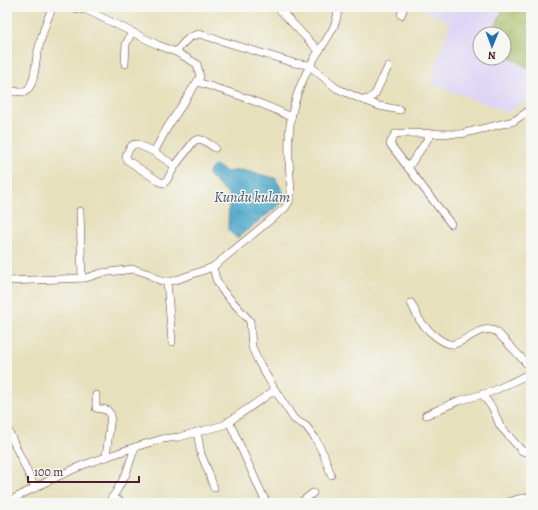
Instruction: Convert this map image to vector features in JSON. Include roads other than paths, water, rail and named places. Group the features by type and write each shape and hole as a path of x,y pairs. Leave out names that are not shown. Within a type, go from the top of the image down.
{"street":[{"path":"7,91 25,92 29,90 49,16 53,7"},
{"path":"72,7 77,9 88,8 132,32 176,52 197,64 200,77 167,128 154,152"},
{"path":"277,7 319,51"},
{"path":"7,281 86,278 101,273 134,269 150,274 161,281 173,281 214,267 284,208 289,202 291,193 289,137 291,117 297,95 310,64 334,28 338,16 338,7"},
{"path":"401,15 404,7"},
{"path":"125,64 126,44 132,32"},
{"path":"176,52 190,36 200,34 294,63 310,64 336,88 379,106 400,110"},
{"path":"363,100 370,99 375,94 388,67"},
{"path":"197,82 269,106 291,117"},
{"path":"451,224 390,144 394,134 461,134 514,121 531,109"},
{"path":"408,168 432,133"},
{"path":"175,166 154,152 137,144 132,145 126,155 127,160 160,182 164,183 196,139 201,139 215,148"},
{"path":"80,211 82,278"},
{"path":"214,267 216,280 222,290 250,321 252,347 258,361 294,419 306,426 315,438 324,455 331,474"},
{"path":"167,281 172,342"},
{"path":"411,302 420,320 427,329 443,342 453,344 465,340 484,329 490,328 497,332 531,368"},
{"path":"426,415 458,400 482,394 531,373"},
{"path":"7,502 77,468 106,457 149,442 179,437 224,425 275,390"},
{"path":"482,394 493,409 500,426 522,451 531,453"},
{"path":"96,395 96,408 107,410 111,415 106,457"},
{"path":"229,422 267,503"},
{"path":"7,428 35,488"},
{"path":"197,432 201,454 214,488"},
{"path":"123,503 110,500 126,474 135,447"},
{"path":"300,503 313,493"},
{"path":"506,503 531,497"}],"water":[{"name":"Kundu kulam","path":"215,165 227,172 241,170 275,178 287,199 237,238 228,230 229,196 207,173"}]}
